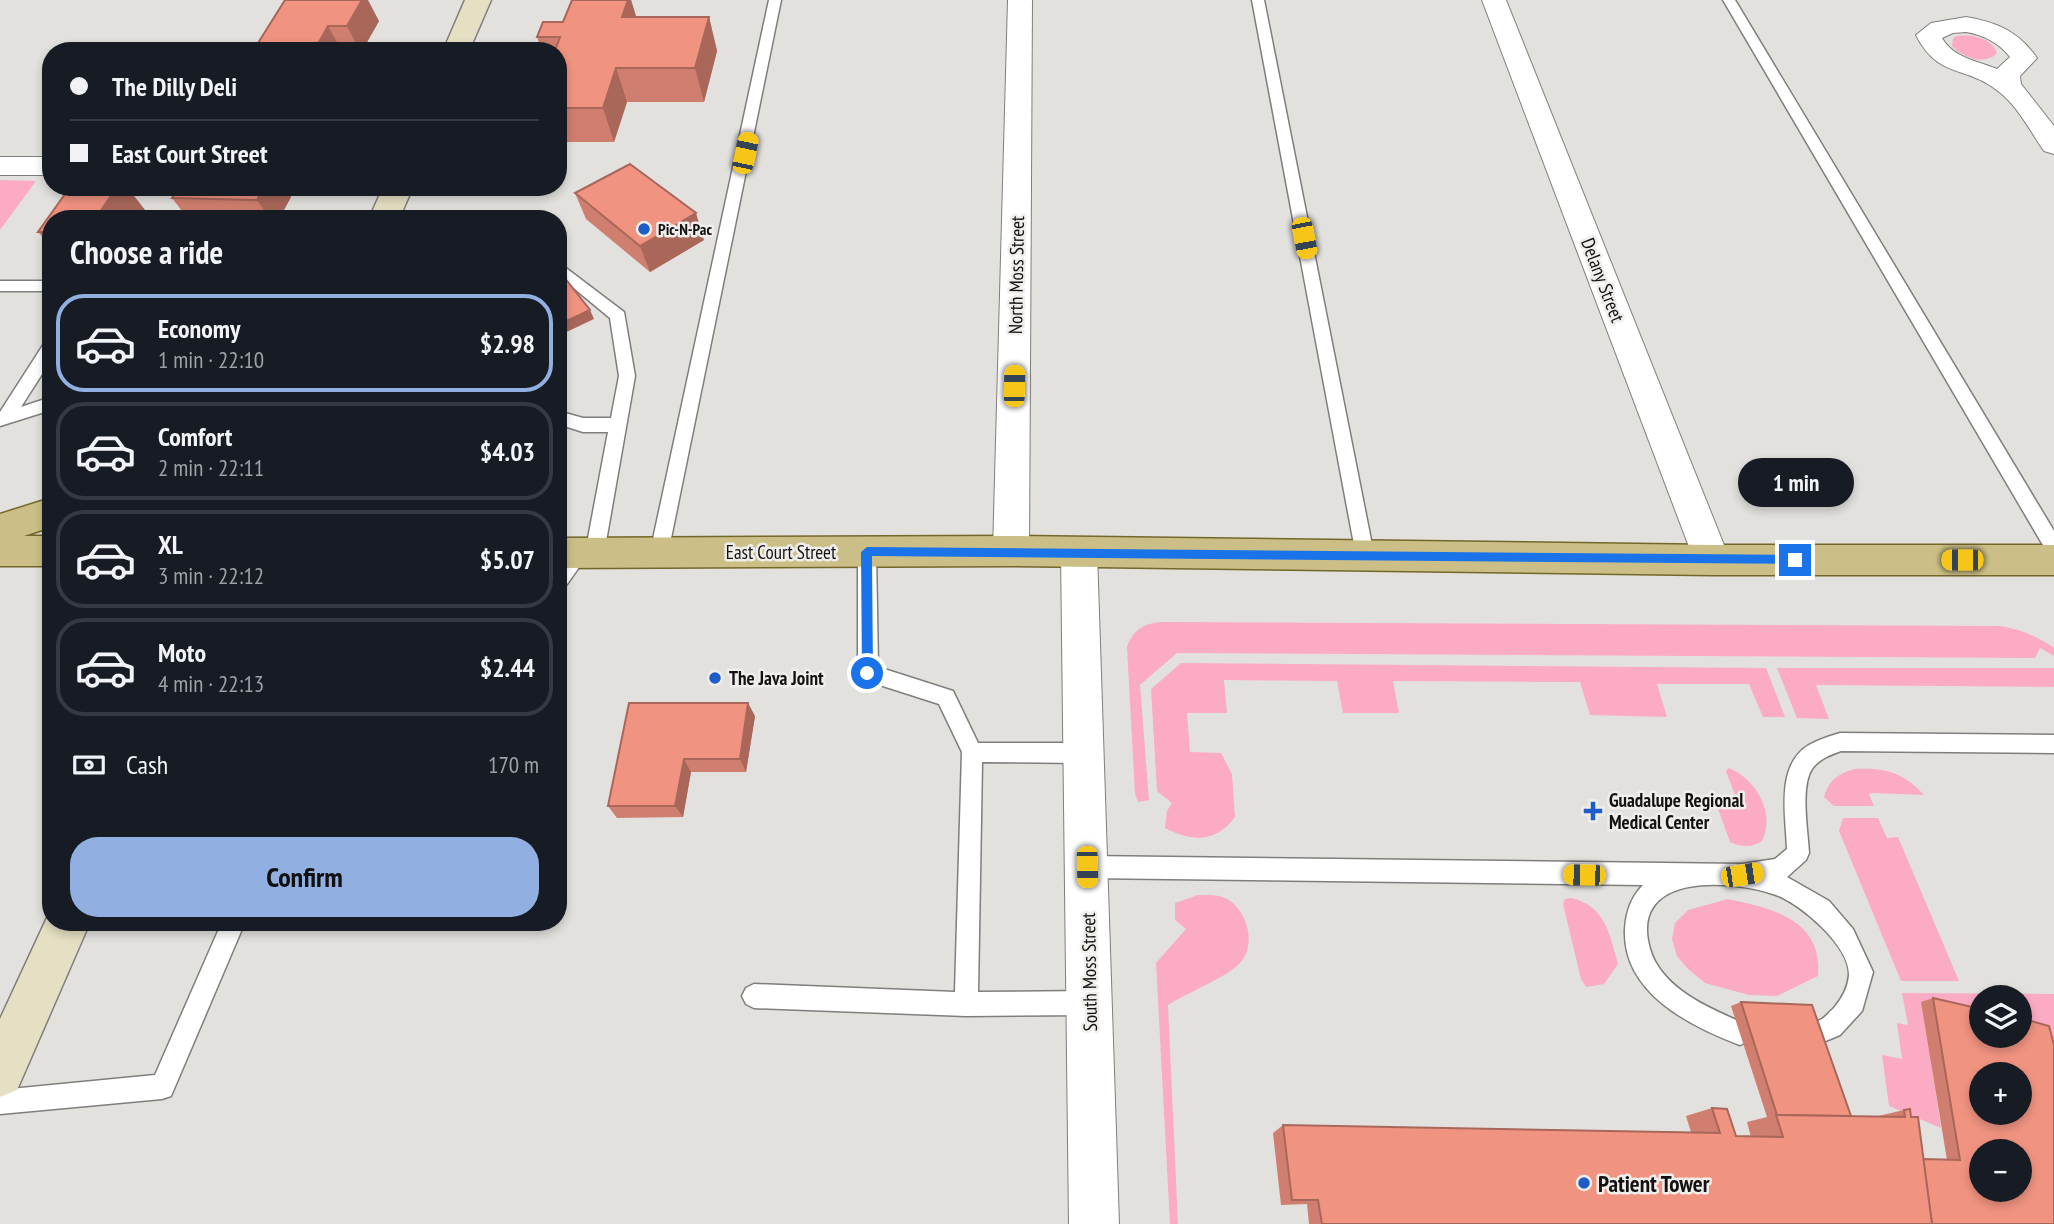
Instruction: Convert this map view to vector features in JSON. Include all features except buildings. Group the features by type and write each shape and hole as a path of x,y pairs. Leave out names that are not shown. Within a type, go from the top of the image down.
{"main road":[{"path":"459,42 475,2"},
{"path":"0,529 42,515"},
{"path":"0,551 42,551"},
{"name":"East Court Street","path":"568,558 659,553 1011,551 1712,560 2052,561"},
{"path":"0,1073 64,931"}],"street":[{"name":"North Moss Street","path":"1011,551 1020,0"},
{"name":"Delany Street","path":"1494,0 1712,560"},
{"path":"2008,85 2054,145"},
{"path":"0,166 42,166"},
{"name":"South Moss Street","path":"1079,552 1094,1224"}],"lane":[{"path":"659,553 775,0"},
{"path":"1258,0 1366,555"},
{"path":"1729,0 2052,561"},
{"path":"567,274 618,316 627,376 619,425 568,558"},
{"path":"0,286 42,286"},
{"path":"3,419 42,360"},
{"path":"3,419 42,407"},
{"path":"567,420 583,425 619,425"},
{"path":"867,552 867,673 946,697 972,752 966,1004"},
{"path":"1087,867 1742,875 1780,869 1798,853 1794,792 1801,767 1812,753 1840,743 2054,744"},
{"path":"972,752 1084,752"},
{"path":"1742,875 1782,886 1821,909 1845,937 1861,972 1854,1003 1832,1027 1811,1035"},
{"path":"1691,876 1659,884 1639,905 1634,930 1642,964 1657,984 1677,1001 1709,1023 1740,1034"},
{"path":"0,1102 162,1087 230,931"},
{"path":"754,996 966,1004 1090,1003"}],"shaded area":[{"path":"1953,38 1981,38 1991,44 1997,53 1980,60 1968,57 1952,46"},
{"path":"0,180 36,181 0,230"},
{"path":"1162,622 2000,626 2041,640 2054,648 2054,656 2040,648 2035,658 1177,653 1140,685 1149,800 1138,802 1135,794 1127,647 1140,628"},
{"path":"1181,663 1766,668 1785,717 1763,717 1749,684 1657,684 1667,717 1590,715 1580,682 1393,681 1399,713 1343,713 1337,681 1224,680 1227,713 1187,713 1190,752 1221,753 1232,774 1235,817 1220,832 1194,838 1165,828 1167,811 1172,803 1157,791 1151,689"},
{"path":"1777,668 2054,668 2054,687 1816,685 1829,719 1797,718"},
{"path":"1729,768 1748,780 1765,808 1766,830 1762,841 1754,845 1742,846 1730,842 1717,806 1739,806 1726,771"},
{"path":"1855,769 1875,769 1901,776 1924,795 1873,793 1869,794 1874,806 1834,806 1824,797 1829,786 1839,775"},
{"path":"1843,818 1878,818 1887,838 1898,837 1959,981 1901,981 1839,831"},
{"path":"1198,895 1219,896 1233,903 1244,918 1249,937 1245,956 1239,964 1168,1005 1178,1224 1170,1224 1156,963 1186,929 1175,920 1175,903"},
{"path":"1571,898 1592,907 1609,932 1618,964 1604,984 1586,987 1581,979 1563,904 1565,899"},
{"path":"1728,899 1778,913 1804,929 1812,941 1817,957 1818,976 1777,996 1749,995 1705,983 1687,968 1677,956 1672,939 1675,923 1688,910"},
{"path":"1902,993 1969,993 1969,1013 1922,1002 1941,1128 1889,1106 1882,1055 1902,1059 1897,1023 1908,1025"},
{"path":"2032,994 2054,994 2054,1052 2032,1035"}],"place":[{"name":"Pic-N-Pac","path":"644,229"},
{"name":"The Java Joint","path":"715,678"},
{"name":"Guadalupe Regional Medical Center","path":"1593,811"},
{"name":"Patient Tower","path":"1584,1183"}],"route":[{"path":"867,673 867,552 1011,551 1795,560"}]}
